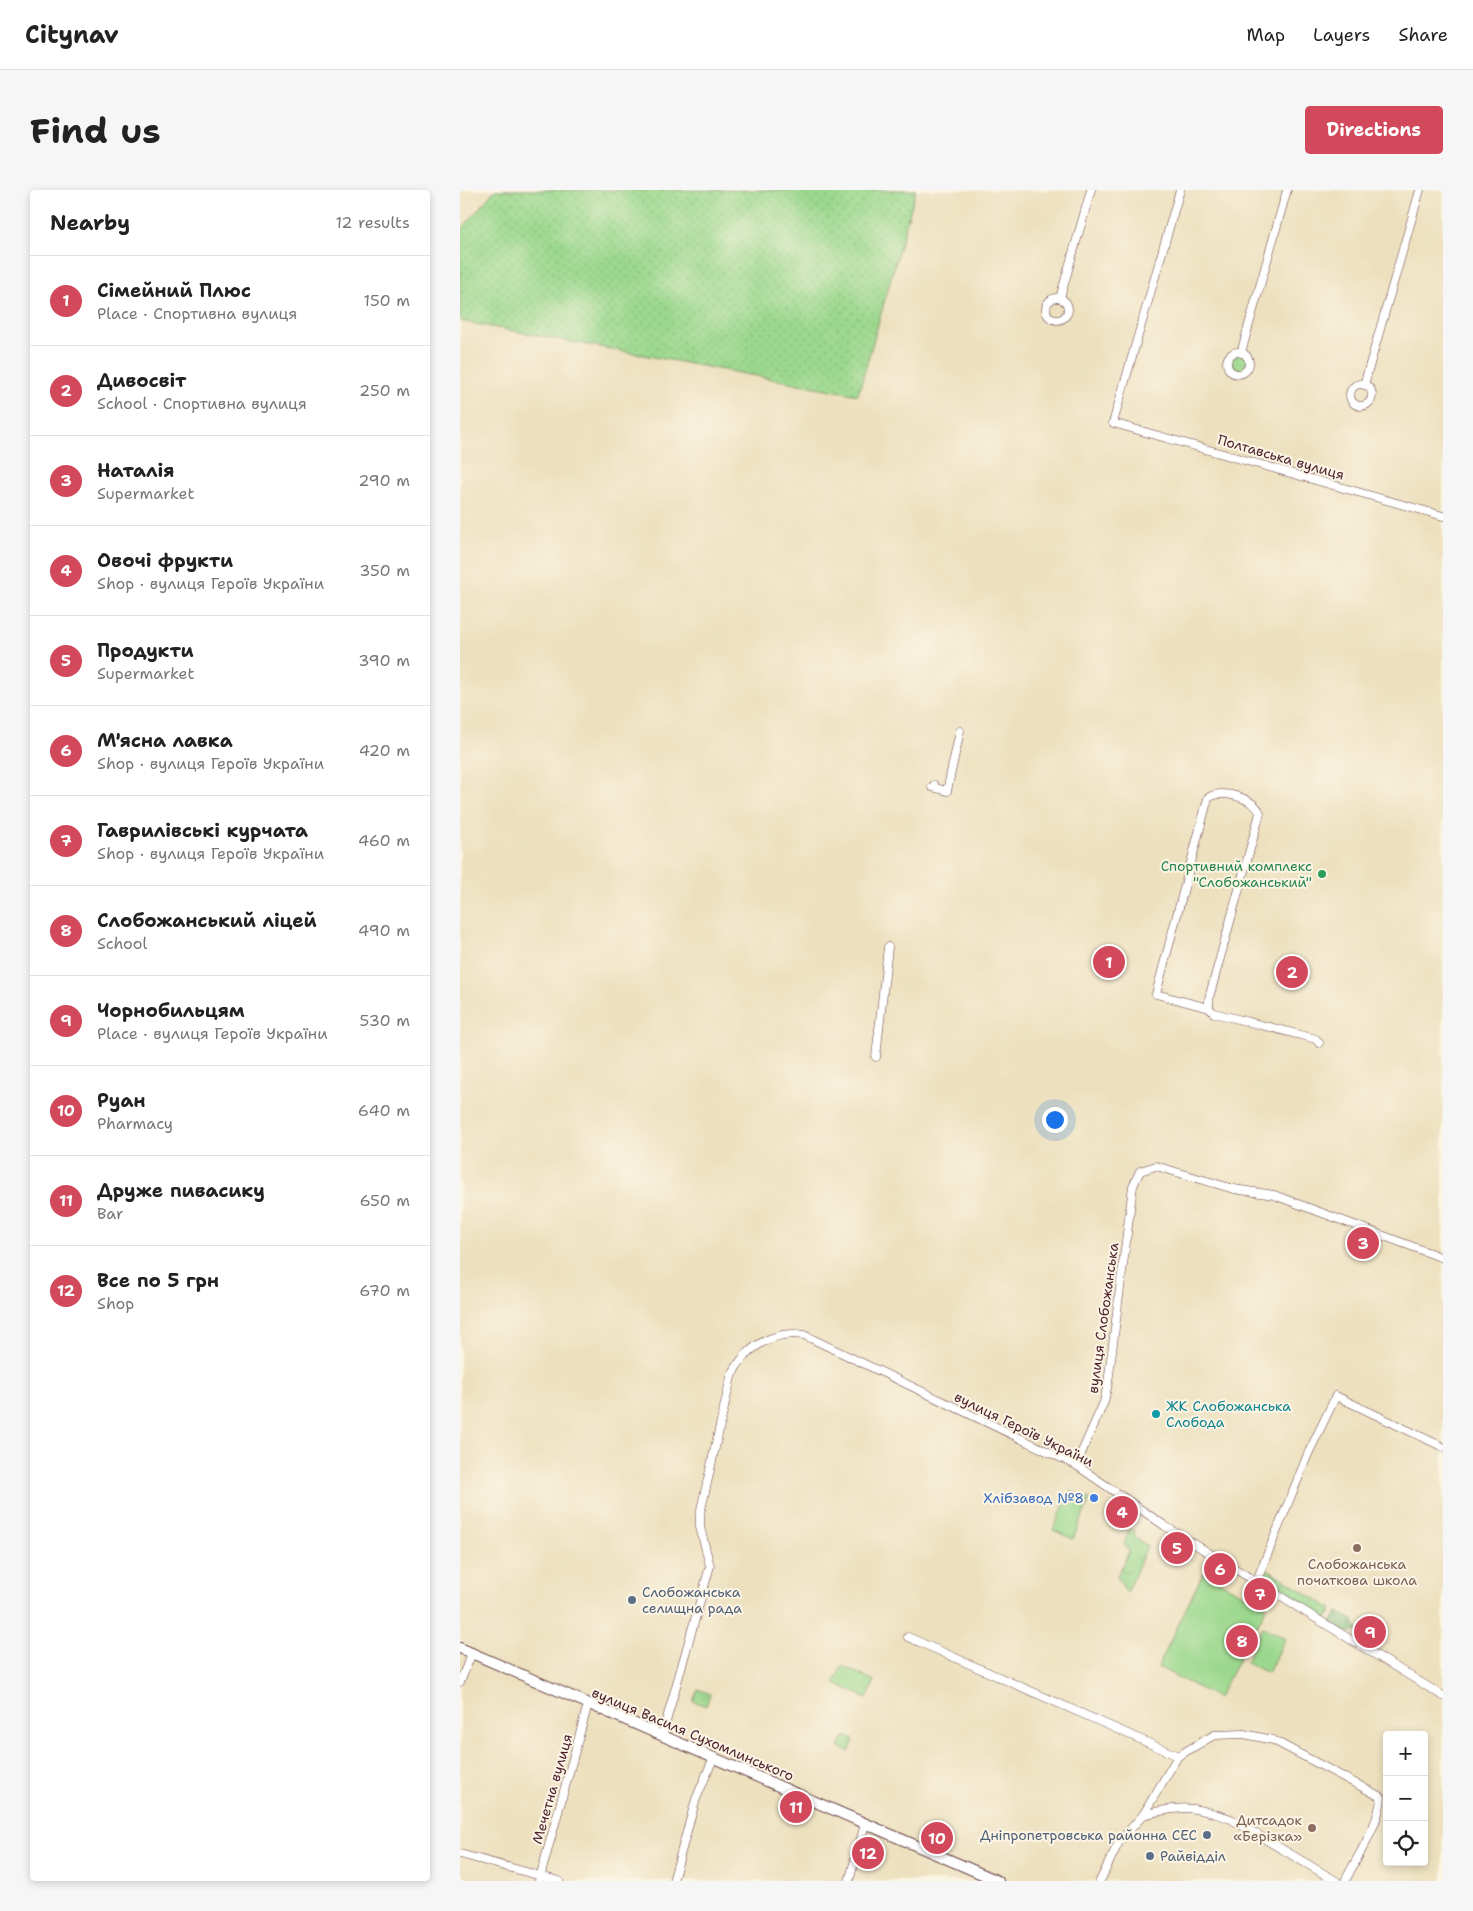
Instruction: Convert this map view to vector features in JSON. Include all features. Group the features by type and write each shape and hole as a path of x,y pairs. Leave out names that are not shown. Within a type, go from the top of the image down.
{"main road":[{"name":"вулиця Василя Сухомлинського","path":"460,1648 998,1881"}],"street":[{"path":"1060,298 1091,190"},
{"name":"Полтавська вулиця","path":"1180,190 1113,422 1443,516"},
{"path":"1241,353 1287,190"},
{"path":"1364,385 1420,190"},
{"path":"934,785 932,788 947,791 960,731"},
{"path":"1209,1008 1209,998 1260,813 1258,808 1245,800 1218,794 1208,798 1156,994 1209,1008 1214,1013 1316,1038 1319,1043"},
{"path":"876,1056 888,946"},
{"name":"вулиця Слобожанська","path":"1076,1465 1104,1402 1108,1384 1134,1186 1140,1171 1156,1166 1234,1189 1274,1196 1443,1258"},
{"name":"вулиця Героїв України","path":"662,1736 710,1566 700,1527 700,1514 731,1376 742,1359 768,1339 790,1333 804,1336 1076,1465 1165,1526 1443,1696"},
{"path":"1256,1580 1308,1454 1336,1396 1443,1447"},
{"path":"908,1637 1178,1756"},
{"path":"460,1682 472,1653"},
{"name":"Мечетна вулиця","path":"540,1879 588,1704"},
{"path":"1100,1881 1119,1842 1143,1814 1178,1756 1214,1735 1244,1734 1273,1740 1381,1797 1380,1805 1345,1881"},
{"path":"673,1881 696,1799 713,1759"},
{"path":"1152,1798 1161,1810"},
{"path":"1143,1814 1172,1807 1199,1808 1231,1819 1336,1881"},
{"path":"849,1881 865,1824"},
{"path":"460,1854 540,1879 559,1881"}],"green space":[{"path":"495,190 916,190 858,395 460,321 460,231"},
{"path":"1238,352 1246,355 1249,363 1246,371 1238,374 1230,371 1227,363 1230,355"},
{"path":"1070,1491 1090,1499 1073,1539 1053,1530"},
{"path":"1129,1529 1135,1531 1134,1537 1147,1546 1127,1593 1117,1577 1129,1551 1124,1544"},
{"path":"1268,1569 1332,1609 1326,1620 1262,1579"},
{"path":"1203,1573 1267,1607 1218,1698 1158,1667"},
{"path":"1338,1612 1353,1620 1359,1631 1346,1633 1331,1622"},
{"path":"1263,1627 1285,1638 1268,1673 1246,1663"},
{"path":"842,1666 875,1681 867,1698 834,1683"},
{"path":"698,1689 710,1694 706,1706 693,1701"},
{"path":"844,1736 854,1740 849,1752 839,1747"}],"place":[{"name":"Спортивний комплекс \"Слобожанський\"","path":"1322,874"},
{"name":"Сімейний Плюс","path":"1109,962"},
{"name":"Дивосвіт","path":"1292,972"},
{"name":"Наталія","path":"1363,1243"},
{"name":"ЖК Слобожанська Слобода","path":"1156,1414"},
{"name":"Хлібзавод №8","path":"1094,1498"},
{"name":"Овочі фрукти","path":"1122,1512"},
{"name":"Продукти","path":"1177,1548"},
{"name":"Cлобожанська початкова школа","path":"1357,1548"},
{"name":"М'ясна лавка","path":"1220,1569"},
{"name":"Гаврилівські курчата","path":"1260,1594"},
{"name":"Слобожанська селищна рада","path":"632,1600"},
{"name":"Чорнобильцям","path":"1370,1632"},
{"name":"Слобожанський ліцей","path":"1242,1641"},
{"name":"Друже пивасику","path":"796,1807"},
{"name":"Дитсадок «Берізка»","path":"1312,1828"},
{"name":"Дніпропетровська районна СЕС","path":"1207,1835"},
{"name":"Руан","path":"937,1838"},
{"name":"Все по 5 грн","path":"868,1853"},
{"name":"Райвідділ","path":"1150,1856"}]}
